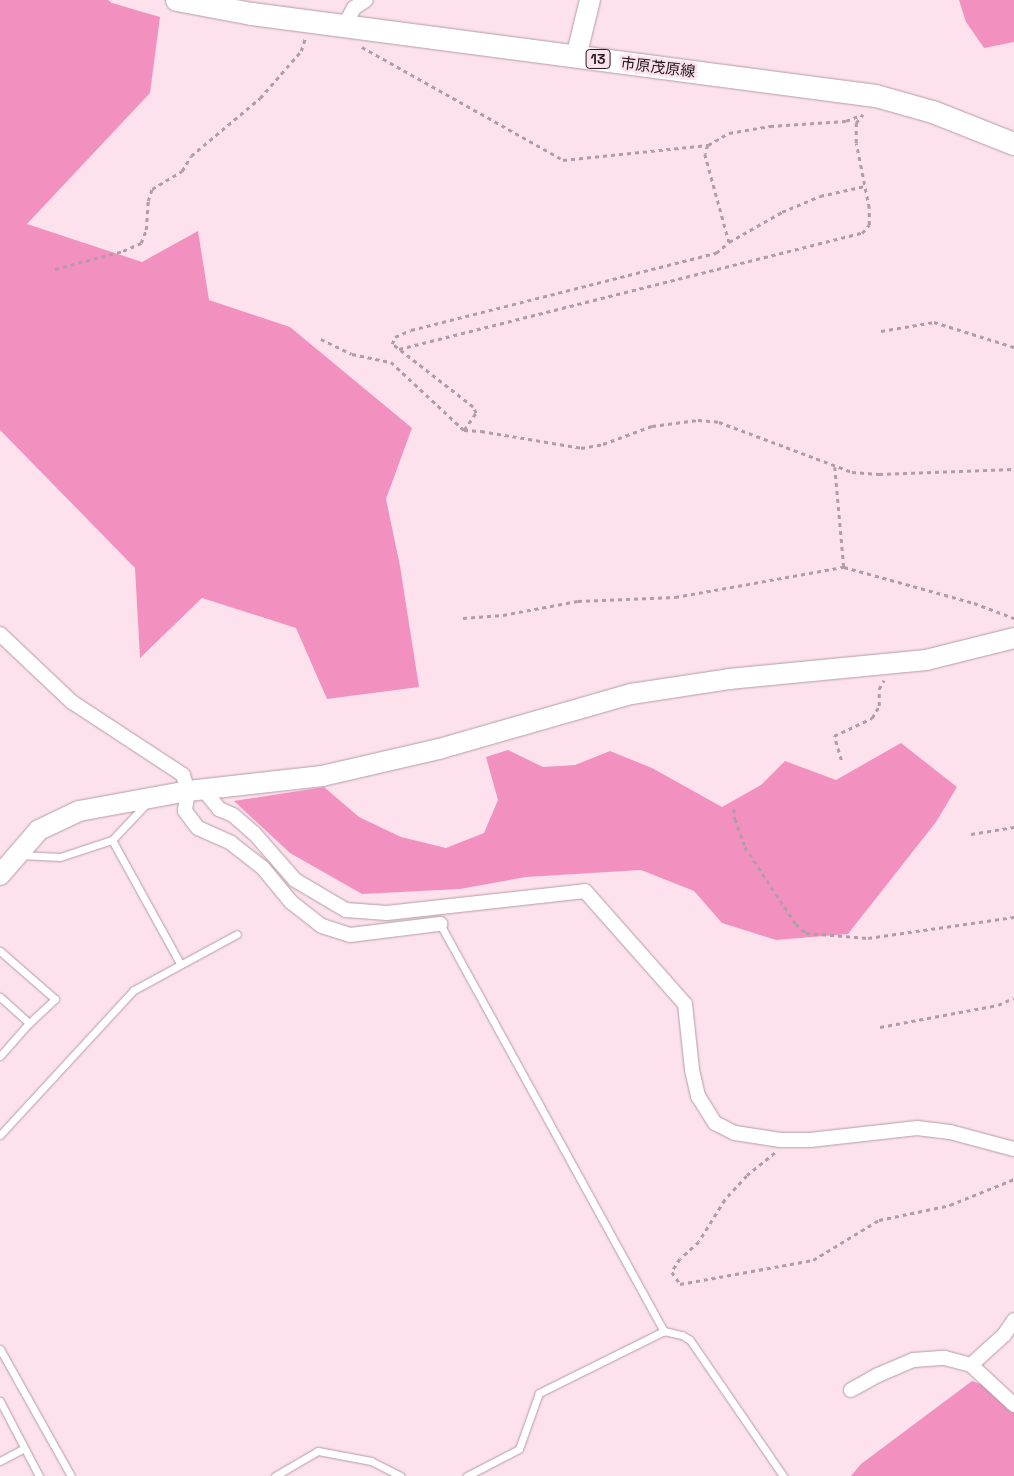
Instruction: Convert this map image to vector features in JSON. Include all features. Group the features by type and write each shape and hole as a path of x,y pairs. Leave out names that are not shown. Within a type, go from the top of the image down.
{"main road":[{"name":"市原茂原線","path":"176,0 252,14 876,96 933,112 1014,144"}],"street":[{"path":"349,27 354,8 366,0"},
{"path":"576,56 590,0"},
{"path":"0,634 72,702 183,775 195,790 219,809 233,815 254,833 295,880 346,910 387,913 585,891 685,1004 694,1079 698,1096 715,1123 736,1133 791,1140 810,1140 917,1128 950,1132 1014,1149"},
{"path":"0,875 16,854 39,830 79,811 150,800 195,790 332,774 438,749 631,694 730,679 926,660 1014,638"},
{"path":"195,790 185,811 198,828 231,843 256,863 291,902 322,926 350,935 440,924"},
{"path":"972,1365 1004,1335 1014,1320"},
{"path":"852,1390 878,1375 914,1360 945,1358 972,1365 1014,1405"}],"lane":[{"path":"16,854 60,857 112,840 150,800"},
{"path":"112,840 180,963"},
{"path":"440,924 664,1331"},
{"path":"0,1135 134,990 180,963 237,934"},
{"path":"0,951 55,999 29,1023 0,1056"},
{"path":"0,997 29,1023"},
{"path":"467,1476 519,1449 539,1393 664,1331 682,1335 690,1340 783,1476"},
{"path":"0,1349 71,1476"},
{"path":"0,1401 39,1476"},
{"path":"0,1461 24,1448"},
{"path":"274,1476 318,1451 371,1461 400,1476"}],"path":[{"path":"56,269 123,252 140,243 146,230 148,201 152,188 182,171 191,156 260,98 301,51 312,22"},
{"path":"349,27 363,48 564,160 708,145 729,133 770,126 846,121 862,114"},
{"path":"398,349 862,234 869,225 870,208 856,143 856,123 876,96"},
{"path":"708,145 705,154 729,242"},
{"path":"464,430 476,413 474,407 392,344 395,337 411,330 716,253 729,242 782,212 820,196 865,186"},
{"path":"881,331 934,322 1014,347"},
{"path":"321,340 352,354 391,362 464,430 481,431 581,448 612,441 652,426 685,420 712,421 852,472 879,474 1014,469"},
{"path":"835,467 844,567"},
{"path":"463,618 503,615 578,601 675,597 844,567 974,603 1014,618"},
{"path":"841,760 834,736 872,718 879,706 879,688 893,664"},
{"path":"734,809 735,819 745,847 796,924 806,932 868,938 1014,918"},
{"path":"971,834 1014,827"},
{"path":"880,1027 998,1006 1014,998"},
{"path":"791,1140 753,1170 725,1200 699,1242 680,1259 672,1272 680,1284 813,1260 878,1220 950,1205 1014,1179"}],"shaded area":[{"path":"0,0 108,0 112,3 160,17 150,93 27,224 142,262 198,231 209,300 290,327 412,428 386,499 400,566 419,687 327,699 296,628 202,598 140,658 135,568 0,430"},
{"path":"959,0 1014,0 1014,42 984,48 966,22"},
{"path":"901,743 957,787 936,822 848,934 776,940 722,923 694,891 641,870 526,877 460,889 362,894 290,853 234,801 324,787 359,817 401,837 446,848 484,833 498,800 486,757 508,750 543,767 575,765 610,751 652,768 722,807 761,785 785,761 836,780"},
{"path":"972,1381 1003,1392 1014,1399 1014,1476 851,1476 861,1464"}]}
